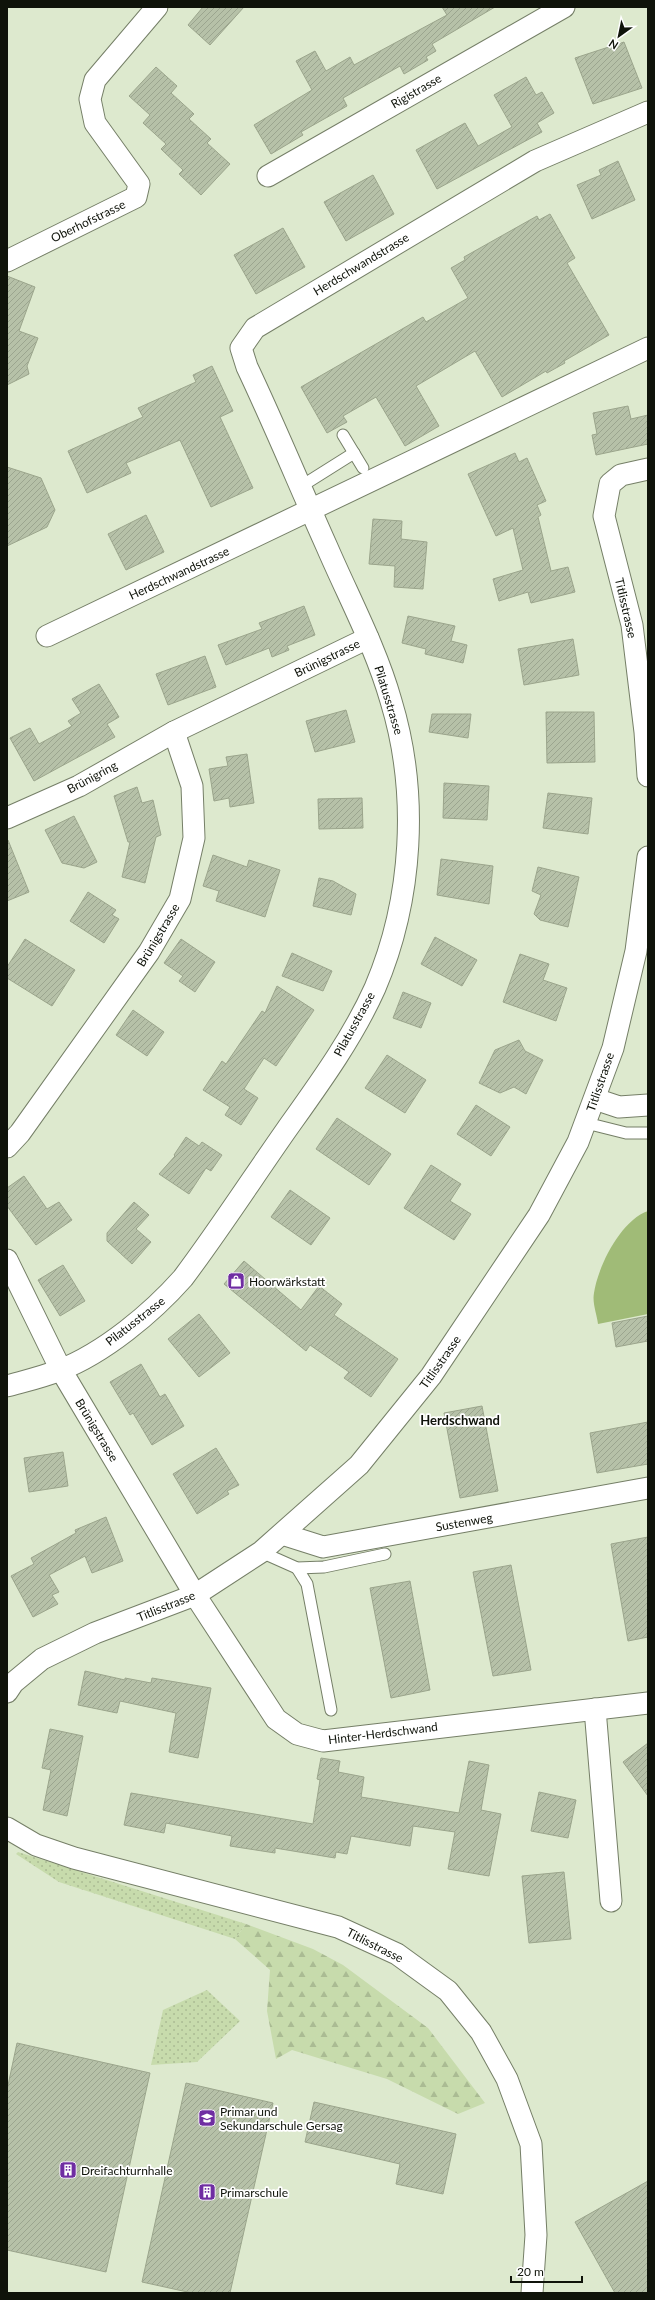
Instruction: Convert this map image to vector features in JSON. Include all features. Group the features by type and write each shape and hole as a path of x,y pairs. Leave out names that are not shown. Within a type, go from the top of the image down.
{"street":[{"name":"Oberhofstrasse","path":"7,261 136,197 139,184 95,123 90,99 95,80 157,7"},
{"name":"Rigistrasse","path":"268,176 564,7"},
{"name":"Herdschwandstrasse","path":"310,510 247,367 241,348 255,328 534,161 648,112"},
{"name":"Herdschwandstrasse","path":"47,636 648,348"},
{"name":"Titlisstrasse","path":"648,469 621,476 610,484 604,516 632,625 645,732 648,776"},
{"name":"Pilatusstrasse","path":"7,1386 61,1370 110,1343 162,1302 183,1278 320,1082 358,1023 374,988 398,916 404,878 409,791 403,749 391,701 368,638 310,510"},
{"name":"Brünigstrasse","path":"7,1147 20,1133 145,959 180,899 194,838 192,786 174,732 368,638"},
{"name":"Brünigring","path":"7,818 79,786 174,732"},
{"name":"Titlisstrasse","path":"9,1685 42,1659 95,1633 195,1595 261,1552 359,1465 431,1376 539,1215 578,1142 586,1123 611,1052 636,951 648,857"},
{"path":"595,1099 619,1107 648,1105"},
{"name":"Brünigstrasse","path":"7,1260 61,1370 195,1595"},
{"name":"Sustenweg","path":"282,1534 323,1548 648,1488"},
{"name":"Hinter-Herdschwand","path":"195,1595 276,1719 297,1734 323,1741 648,1703"},
{"path":"595,1709 611,1901"},
{"name":"Titlisstrasse","path":"7,1828 36,1845 74,1858 338,1926 397,1954 448,1991 481,2032 507,2079 531,2144 536,2235 532,2293"}],"lane":[{"path":"342,435 362,468"},
{"path":"300,487 354,453"},
{"path":"586,1123 626,1133 648,1133"},
{"path":"261,1552 297,1568 324,1567 385,1554"},
{"path":"297,1568 306,1584 331,1710"}],"green space":[{"path":"18,1852 246,1924 235,1939 59,1882 16,1854"},
{"path":"246,1924 313,1949 343,1965 428,2028 485,2103 458,2114 387,2079 292,2050 276,2059 267,2011 270,1970 235,1939"},
{"path":"207,1990 240,2021 197,2062 151,2065 163,2010"}],"shaded area":[{"path":"648,1211 648,1314 598,1324 594,1305 594,1293 600,1270 612,1245 620,1234 638,1216"}],"building":[{"path":"203,7 244,7 210,45 188,25"},
{"path":"442,7 495,7 432,44 436,51 426,57 428,60 404,74 400,66 343,98 347,106 301,132 303,135 271,154 254,125 312,90 296,61 315,51 326,71 350,57 354,65 447,15"},
{"path":"624,42 642,88 593,104 575,58"},
{"path":"156,67 177,86 171,93 194,114 189,119 211,139 207,143 230,164 201,195 179,174 183,170 161,149 166,144 143,123 150,115 129,96"},
{"path":"526,77 536,95 542,92 554,113 537,123 542,132 437,189 416,150 465,123 478,146 512,127 494,95"},
{"path":"618,161 635,200 592,219 577,185 601,175 599,170"},
{"path":"373,175 394,214 346,241 324,202"},
{"path":"550,214 575,258 567,263 609,335 564,361 565,363 547,373 546,371 502,397 475,351 416,386 439,426 405,446 376,397 343,416 347,422 327,433 301,387 423,317 426,322 468,298 451,268 465,260 464,257 537,216 539,220"},
{"path":"283,228 305,267 256,294 234,255"},
{"path":"7,276 35,287 19,331 38,338 27,366 29,374 7,385"},
{"path":"212,366 233,411 220,417 253,488 211,507 180,440 126,463 131,473 87,493 68,451 143,417 138,408 196,382 193,375"},
{"path":"628,406 631,419 648,415 648,444 596,455 592,435 597,434 593,413"},
{"path":"515,453 519,462 527,458 546,501 537,505 541,515 538,517 551,571 568,567 575,592 531,603 528,592 499,601 493,579 523,570 513,528 496,536 468,474"},
{"path":"7,467 41,478 55,510 47,527 7,546"},
{"path":"146,515 164,552 126,570 108,534"},
{"path":"373,519 402,521 401,539 427,542 423,589 394,587 395,566 369,564"},
{"path":"304,606 315,635 287,646 289,650 272,657 269,648 226,665 218,645 262,629 259,623"},
{"path":"408,616 455,626 451,641 467,645 463,663 425,654 426,649 402,643"},
{"path":"573,639 579,675 524,685 518,649"},
{"path":"205,656 216,687 168,705 156,674"},
{"path":"99,684 119,717 107,724 115,737 34,781 10,738 30,728 39,744 72,726 68,721 81,713 72,699"},
{"path":"346,710 355,742 315,752 306,721"},
{"path":"546,712 594,712 595,762 547,763"},
{"path":"432,714 471,714 468,738 429,732"},
{"path":"247,754 254,803 230,807 229,798 214,801 209,769 228,766 226,757"},
{"path":"444,783 489,786 487,820 443,818"},
{"path":"137,787 142,803 153,800 161,835 156,837 145,883 122,877 130,842 128,842 114,796"},
{"path":"548,793 592,798 588,834 543,828"},
{"path":"362,798 363,828 319,829 318,799"},
{"path":"74,816 97,862 84,868 62,863 45,830"},
{"path":"8,840 29,892 7,901 7,841"},
{"path":"213,855 247,867 249,860 280,870 265,917 216,901 219,891 203,886"},
{"path":"441,859 493,866 489,904 437,895"},
{"path":"538,867 579,877 568,927 540,920 534,914 541,895 532,891"},
{"path":"319,878 333,881 356,894 351,915 313,906"},
{"path":"88,892 116,910 112,915 119,919 104,943 70,921"},
{"path":"435,937 477,960 462,986 421,964"},
{"path":"25,939 75,970 52,1006 7,978 7,967"},
{"path":"181,939 215,962 195,992 179,981 183,976 164,963"},
{"path":"292,953 332,971 323,991 282,976"},
{"path":"520,954 549,964 543,980 567,988 556,1021 503,1002"},
{"path":"277,986 314,1010 276,1066 264,1058 244,1089 258,1098 241,1125 225,1115 230,1107 203,1090 222,1061 226,1064 262,1011 265,1013"},
{"path":"403,992 431,1003 421,1028 393,1018"},
{"path":"133,1010 164,1032 147,1056 116,1035"},
{"path":"519,1040 525,1051 543,1060 526,1094 514,1087 500,1093 479,1083 495,1050"},
{"path":"387,1055 426,1080 405,1113 365,1088"},
{"path":"476,1105 510,1127 491,1156 457,1134"},
{"path":"337,1118 391,1154 369,1185 316,1149"},
{"path":"186,1137 199,1146 202,1142 222,1155 211,1171 206,1168 189,1194 159,1174 175,1156 174,1155"},
{"path":"431,1165 461,1184 450,1201 471,1214 454,1240 404,1208"},
{"path":"24,1176 47,1209 59,1202 72,1220 36,1245 7,1206 7,1188"},
{"path":"290,1190 330,1218 311,1245 271,1217"},
{"path":"134,1202 149,1215 136,1229 151,1242 132,1264 107,1241 107,1233"},
{"path":"244,1261 301,1310 319,1286 342,1304 334,1315 398,1359 371,1397 344,1378 349,1372 310,1345 306,1351 224,1284"},
{"path":"63,1265 85,1301 60,1316 38,1280"},
{"path":"199,1314 230,1353 199,1377 168,1339"},
{"path":"648,1316 648,1341 616,1347 612,1323"},
{"path":"141,1364 160,1397 165,1394 184,1426 152,1445 133,1413 130,1415 110,1382"},
{"path":"482,1406 498,1491 460,1498 444,1413"},
{"path":"648,1422 648,1464 597,1473 590,1433"},
{"path":"216,1448 239,1485 227,1491 229,1494 197,1514 173,1474"},
{"path":"63,1452 68,1486 29,1492 24,1458"},
{"path":"106,1517 123,1561 92,1573 85,1556 49,1575 59,1592 52,1595 58,1604 33,1617 11,1576 34,1564 31,1558 76,1533 75,1530"},
{"path":"648,1537 648,1637 628,1641 611,1544"},
{"path":"511,1565 531,1670 493,1676 473,1572"},
{"path":"410,1581 430,1690 391,1698 370,1588"},
{"path":"85,1671 125,1680 125,1678 151,1683 152,1678 211,1688 198,1758 169,1752 176,1713 120,1701 117,1713 78,1705"},
{"path":"50,1729 83,1736 67,1816 43,1810 51,1770 42,1768"},
{"path":"648,1743 648,1796 623,1762"},
{"path":"321,1758 340,1761 338,1772 364,1777 361,1797 459,1813 469,1761 489,1765 481,1810 501,1814 489,1876 448,1869 455,1832 413,1826 410,1846 351,1836 347,1854 336,1852 335,1858 275,1848 275,1853 230,1846 232,1836 166,1823 164,1833 124,1825 131,1793 313,1824 320,1780 317,1779"},
{"path":"539,1792 576,1800 568,1838 531,1831"},
{"path":"564,1872 571,1939 529,1943 522,1876"},
{"name":"Dreifachturnhalle","path":"17,2043 150,2073 106,2272 7,2250 7,2090"},
{"name":"Primarschule","path":"186,2083 273,2103 230,2293 192,2293 142,2282"},
{"path":"314,2102 456,2134 443,2194 396,2184 400,2164 305,2142"},
{"path":"648,2181 648,2293 615,2293 575,2222"}],"place":[{"name":"Hoorwärkstatt","path":"236,1281"},
{"name":"Primar und Sekundarschule Gersag","path":"207,2118"},
{"name":"Dreifachturnhalle","path":"68,2170"},
{"name":"Primarschule","path":"207,2192"}],"district":[{"name":"Herdschwand","path":"460,1420"}]}
